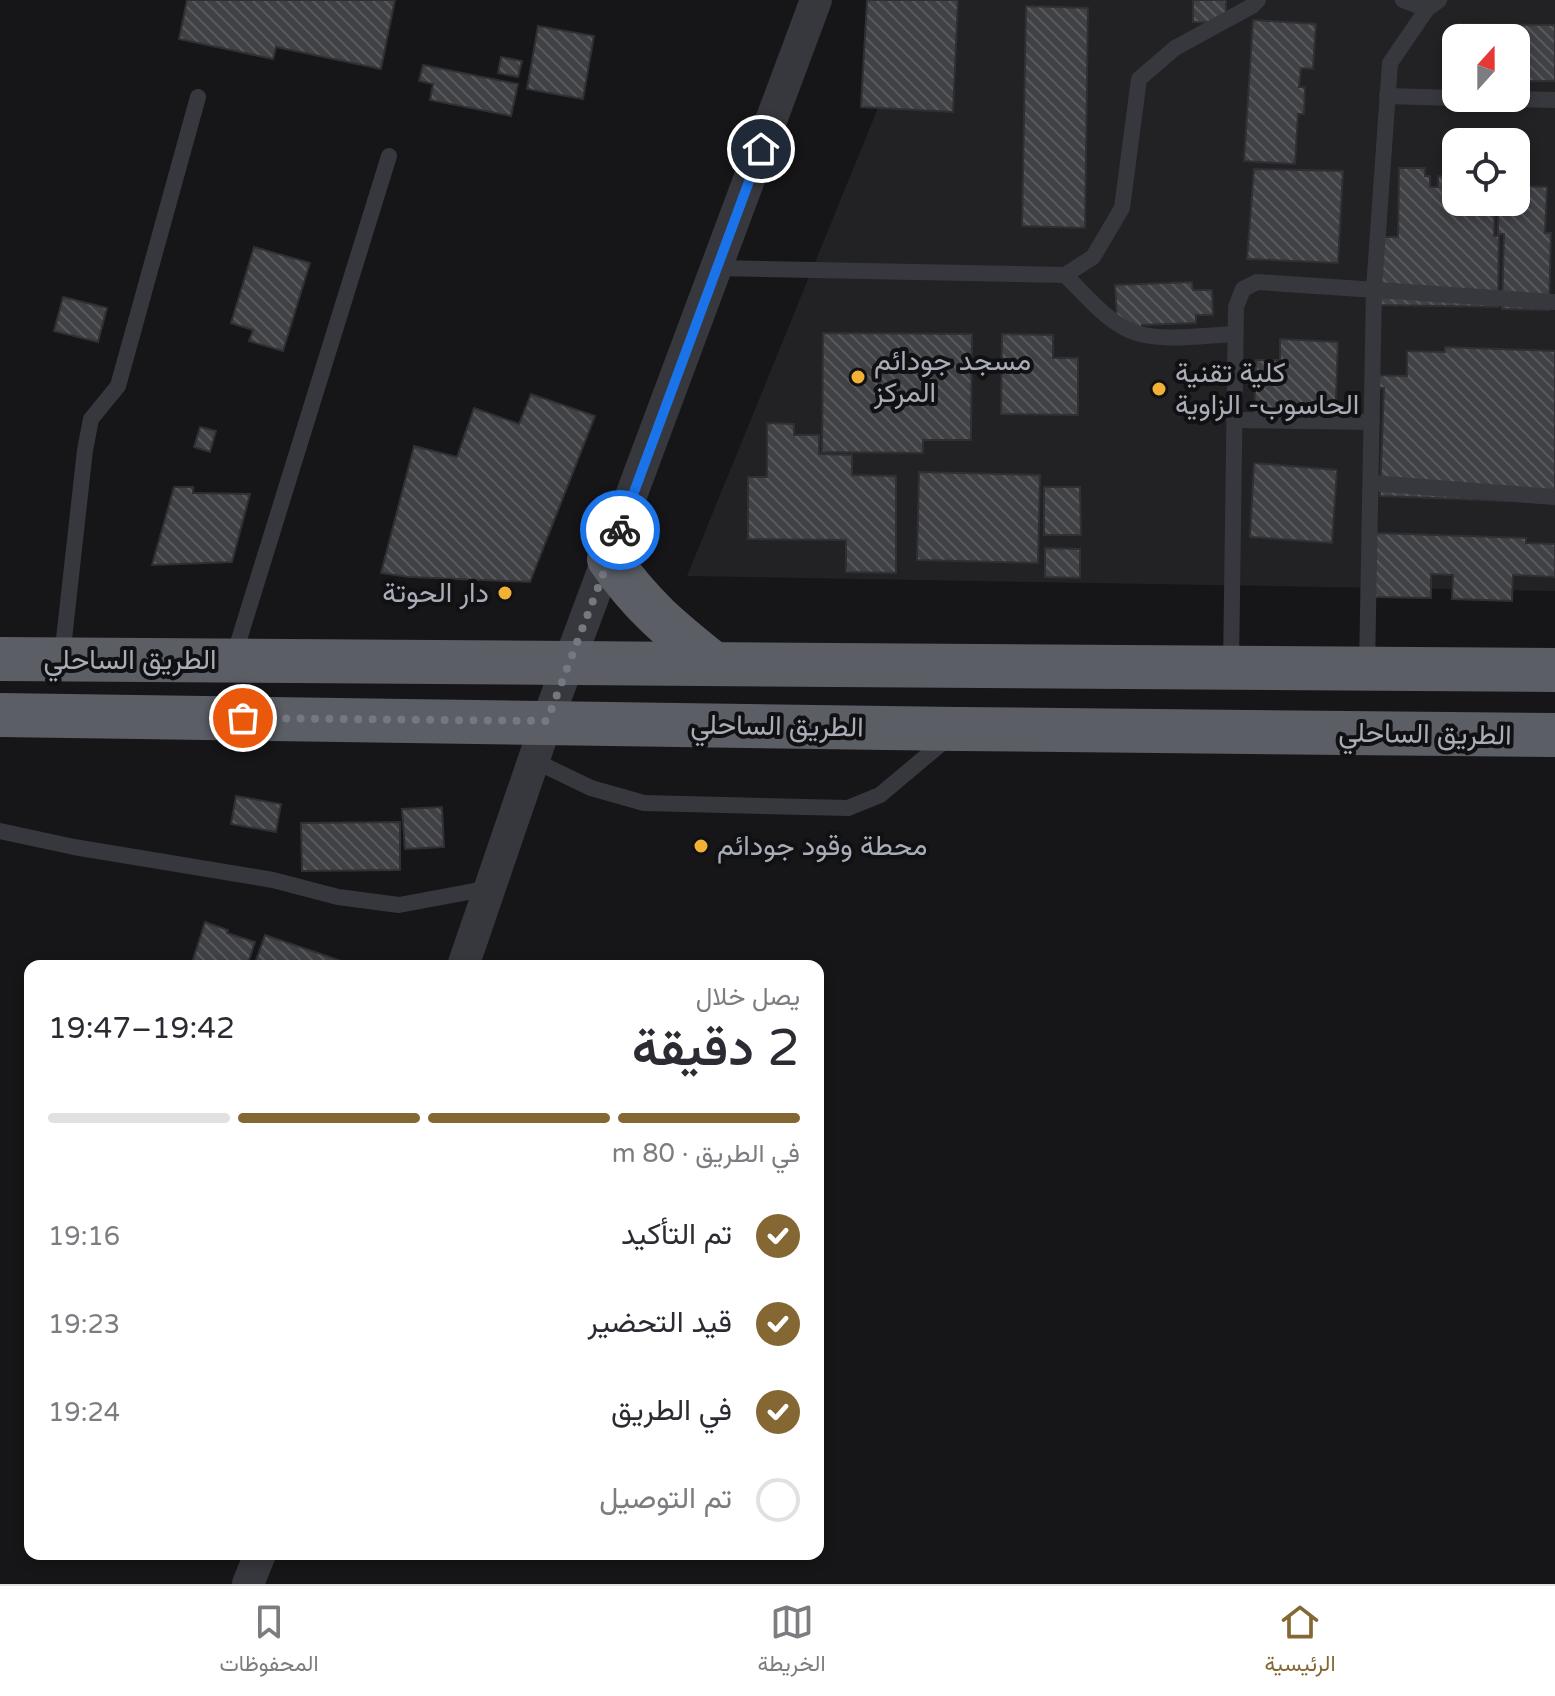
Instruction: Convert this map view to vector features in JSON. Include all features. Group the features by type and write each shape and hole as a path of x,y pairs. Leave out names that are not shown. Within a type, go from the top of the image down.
{"highway":[{"path":"609,559 633,593 663,624 714,664"},
{"name":"الطريق الساحلي","path":"0,659 1555,670"},
{"name":"الطريق الساحلي","path":"0,715 540,741 958,729 1555,735"}],"street":[{"path":"465,960 540,741 816,0"},
{"path":"248,1584 258,1560"}],"lane":[{"path":"717,268 1065,275 1093,257 1122,208 1139,79 1175,48 1258,0"},
{"path":"1367,668 1374,289 1390,63 1433,5 1403,0"},
{"path":"1387,96 1442,98"},
{"path":"62,659 91,419 118,386 198,97"},
{"path":"1530,99 1555,100"},
{"path":"232,661 389,156"},
{"path":"1065,275 1106,315 1129,331 1151,336 1235,334"},
{"path":"1230,668 1235,334 1236,307 1243,289 1257,282 1555,302"},
{"path":"1234,420 1372,422"},
{"path":"1371,483 1555,497"},
{"path":"540,741 591,788 644,803 848,808 880,795 958,729"},
{"path":"0,831 74,847 273,880 338,897 399,905 490,888"}],"shaded area":[{"name":"كلية تقنية الحاسوب- الزاوية","path":"922,0 1555,0 1555,591 687,576"}],"building":[{"path":"187,0 395,0 381,69 276,47 273,59 179,39"},
{"path":"867,0 958,0 953,112 861,107"},
{"path":"1193,0 1226,0 1226,23 1193,22"},
{"path":"1026,6 1088,8 1085,228 1022,226"},
{"path":"1253,20 1316,24 1313,69 1301,68 1299,87 1305,87 1304,114 1298,114 1295,164 1244,161"},
{"path":"1530,25 1555,25 1555,81 1530,81"},
{"path":"538,26 594,36 583,99 527,89"},
{"path":"501,57 522,61 518,77 498,73"},
{"path":"423,65 518,84 511,116 430,100 433,84 419,81"},
{"path":"1399,168 1425,168 1425,176 1430,176 1430,187 1438,187 1438,176 1442,176 1442,216 1495,216 1494,236 1499,236 1498,307 1378,305 1379,237 1398,237"},
{"path":"1254,169 1343,171 1338,263 1247,259"},
{"path":"1530,186 1547,187 1545,233 1551,233 1549,310 1502,309 1504,234 1498,234 1498,216 1530,216"},
{"path":"254,247 310,263 283,351 249,341 253,330 231,323"},
{"path":"1192,282 1193,290 1212,290 1213,315 1196,315 1196,323 1142,325 1142,334 1117,322 1115,285"},
{"path":"63,297 107,308 98,342 54,331"},
{"path":"823,333 972,334 971,440 923,440 923,453 822,452"},
{"path":"1002,334 1053,335 1053,358 1078,358 1078,415 1001,414"},
{"path":"1280,339 1338,342 1335,424 1254,422 1256,360 1280,360"},
{"path":"1445,347 1555,351 1555,503 1380,496 1384,388 1370,388 1370,375 1407,376 1407,351 1445,352"},
{"path":"531,394 595,416 530,582 381,573 414,446 457,457 474,408 519,424"},
{"path":"767,423 794,424 794,435 819,435 819,454 852,455 852,475 896,476 896,573 846,572 846,540 748,539 748,477 767,477"},
{"path":"200,427 216,431 210,452 194,447"},
{"path":"1254,463 1337,470 1332,543 1250,537"},
{"path":"919,472 1040,475 1038,563 917,560"},
{"path":"174,487 193,487 193,493 250,494 232,562 152,565"},
{"path":"1044,487 1080,487 1081,535 1044,535"},
{"path":"1375,533 1526,538 1526,543 1555,544 1555,577 1513,575 1512,601 1452,599 1453,575 1431,574 1431,598 1373,597"},
{"path":"1045,548 1080,549 1080,578 1045,577"},
{"path":"236,796 281,804 276,832 231,824"},
{"path":"442,807 444,847 405,849 402,809"},
{"path":"400,822 400,870 302,871 301,823"},
{"path":"205,922 255,942 249,960 193,960"},
{"path":"265,935 338,960 256,960"}],"way so far":[{"path":"243,718 547,721 620,530"}],"place":[{"name":"مسجد جودائم المركز","path":"858,377"},
{"name":"كلية تقنية الحاسوب- الزاوية","path":"1159,389"},
{"name":"دار الحوتة","path":"505,593"},
{"name":"محطة وقود جودائم","path":"701,846"}],"route":[{"path":"620,530 761,149"}]}
